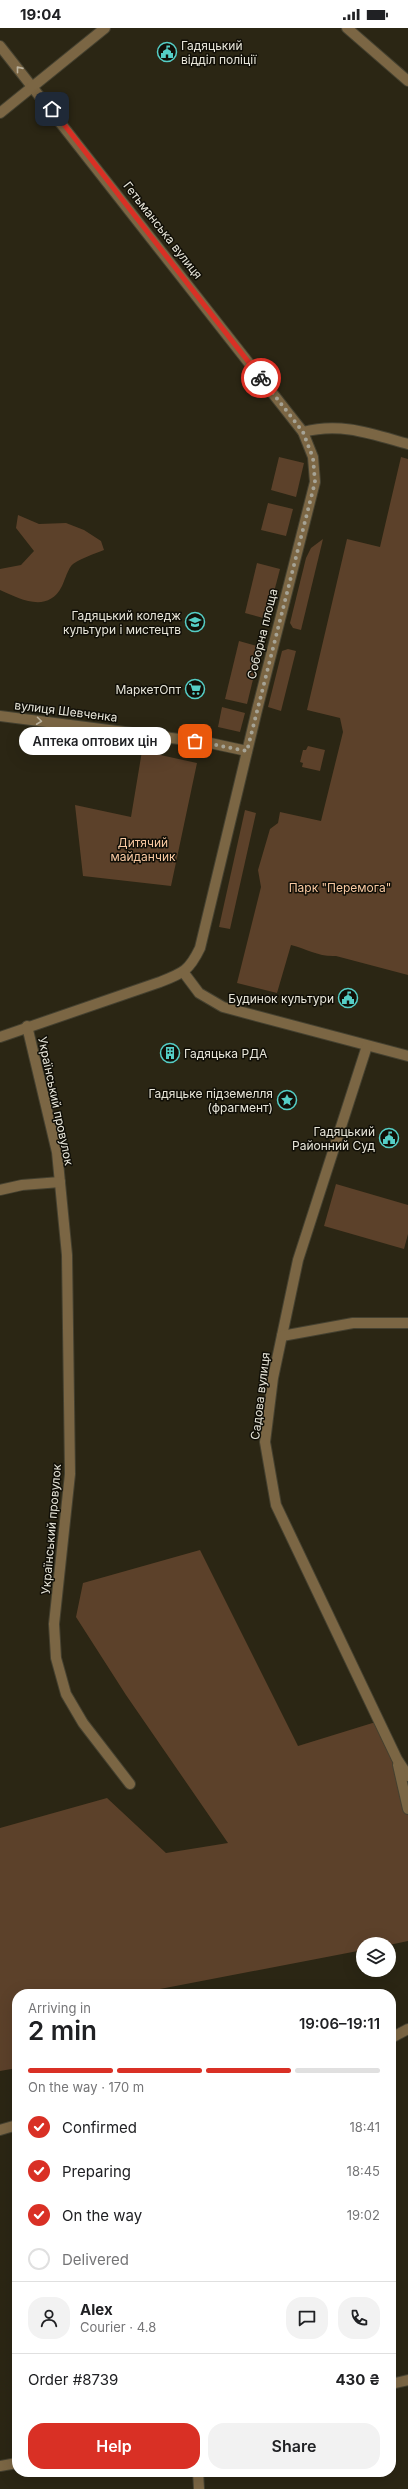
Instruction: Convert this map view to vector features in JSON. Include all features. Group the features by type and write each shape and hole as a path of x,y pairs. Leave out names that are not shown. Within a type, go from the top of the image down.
{"street":[{"path":"0,114 105,28"},
{"path":"347,28 408,81"},
{"name":"Гетьманська вулиця","path":"0,46 33,86 303,432"},
{"path":"303,432 322,427 357,429 408,444"},
{"name":"Соборна площа","path":"184,973 193,964 200,948 247,751 315,482 313,458 303,432"},
{"name":"вулиця Шевченка","path":"0,716 210,743 247,751"},
{"path":"0,1036 184,973 199,993 223,1007 408,1056"},
{"name":"Український провулок","path":"27,1026 57,1152 68,1255 70,1474 54,1624 56,1658 66,1694 83,1723 130,1784"},
{"name":"Садова вулиця","path":"367,1046 298,1260 273,1378 265,1442 276,1505 397,1759 408,1776"},
{"name":"Український провулок","path":"0,1190 22,1185 60,1182"},
{"path":"282,1336 353,1323 408,1323"},
{"name":"Садова вулиця","path":"397,1759 408,1810"},
{"path":"396,2035 408,2029"},
{"path":"0,2130 12,2126"},
{"path":"396,2383 408,2380"},
{"path":"0,2466 12,2464"},
{"path":"198,2477 199,2489"}],"green space":[{"path":"279,457 304,463 296,497 271,490"},
{"name":"Парк \"Перемога\"","path":"401,457 408,459 408,975 336,956 319,954 291,945 277,993 237,983 261,887 258,870 270,829 278,823 280,812 321,821 343,732 340,718 307,710 347,539 380,547"},
{"path":"268,503 293,509 286,536 261,530"},
{"path":"18,515 39,524 66,523 84,530 101,541 104,550 73,564 56,595 49,600 33,602 16,597 0,590 0,569 21,565 34,551 16,528"},
{"path":"323,539 301,630 293,628 290,623 306,558 311,548"},
{"path":"257,563 280,569 267,619 245,613"},
{"path":"239,641 261,647 247,704 225,699"},
{"path":"288,649 296,651 281,711 268,707 282,651"},
{"path":"222,707 245,713 240,732 218,727"},
{"path":"308,746 325,750 320,771 302,767 303,763 300,762 303,750 306,750"},
{"name":"Дитячий майданчик","path":"142,751 197,763 171,886 83,876 75,805 131,817"},
{"path":"245,810 256,813 230,929 219,927"},
{"path":"336,1184 408,1205 408,1234 404,1249 324,1226"},
{"path":"200,1550 298,1746 379,1721 408,1774 408,1941 396,1944 396,1937 356,1937 356,1951 160,1989 12,1989 12,2069 0,2071 0,1828 107,1798 166,1853 228,1843 126,1695 76,1617 83,1583"}],"way so far":[{"path":"195,741 247,751 307,508 315,482 313,458 303,432 261,378"}],"place":[{"name":"Гадяцький відділ поліції","path":"167,52"},
{"name":"Гадяцький коледж культури і мистецтв","path":"195,622"},
{"name":"МаркетОпт","path":"195,689"},
{"name":"Аптека оптових цін","path":"195,741"},
{"name":"Будинок культури","path":"348,998"},
{"name":"Гадяцька РДА","path":"170,1053"},
{"name":"Гадяцьке підземелля (фрагмент)","path":"287,1100"},
{"name":"Гадяцький Районний Суд","path":"389,1138"}],"route":[{"path":"52,109 261,378"}]}
